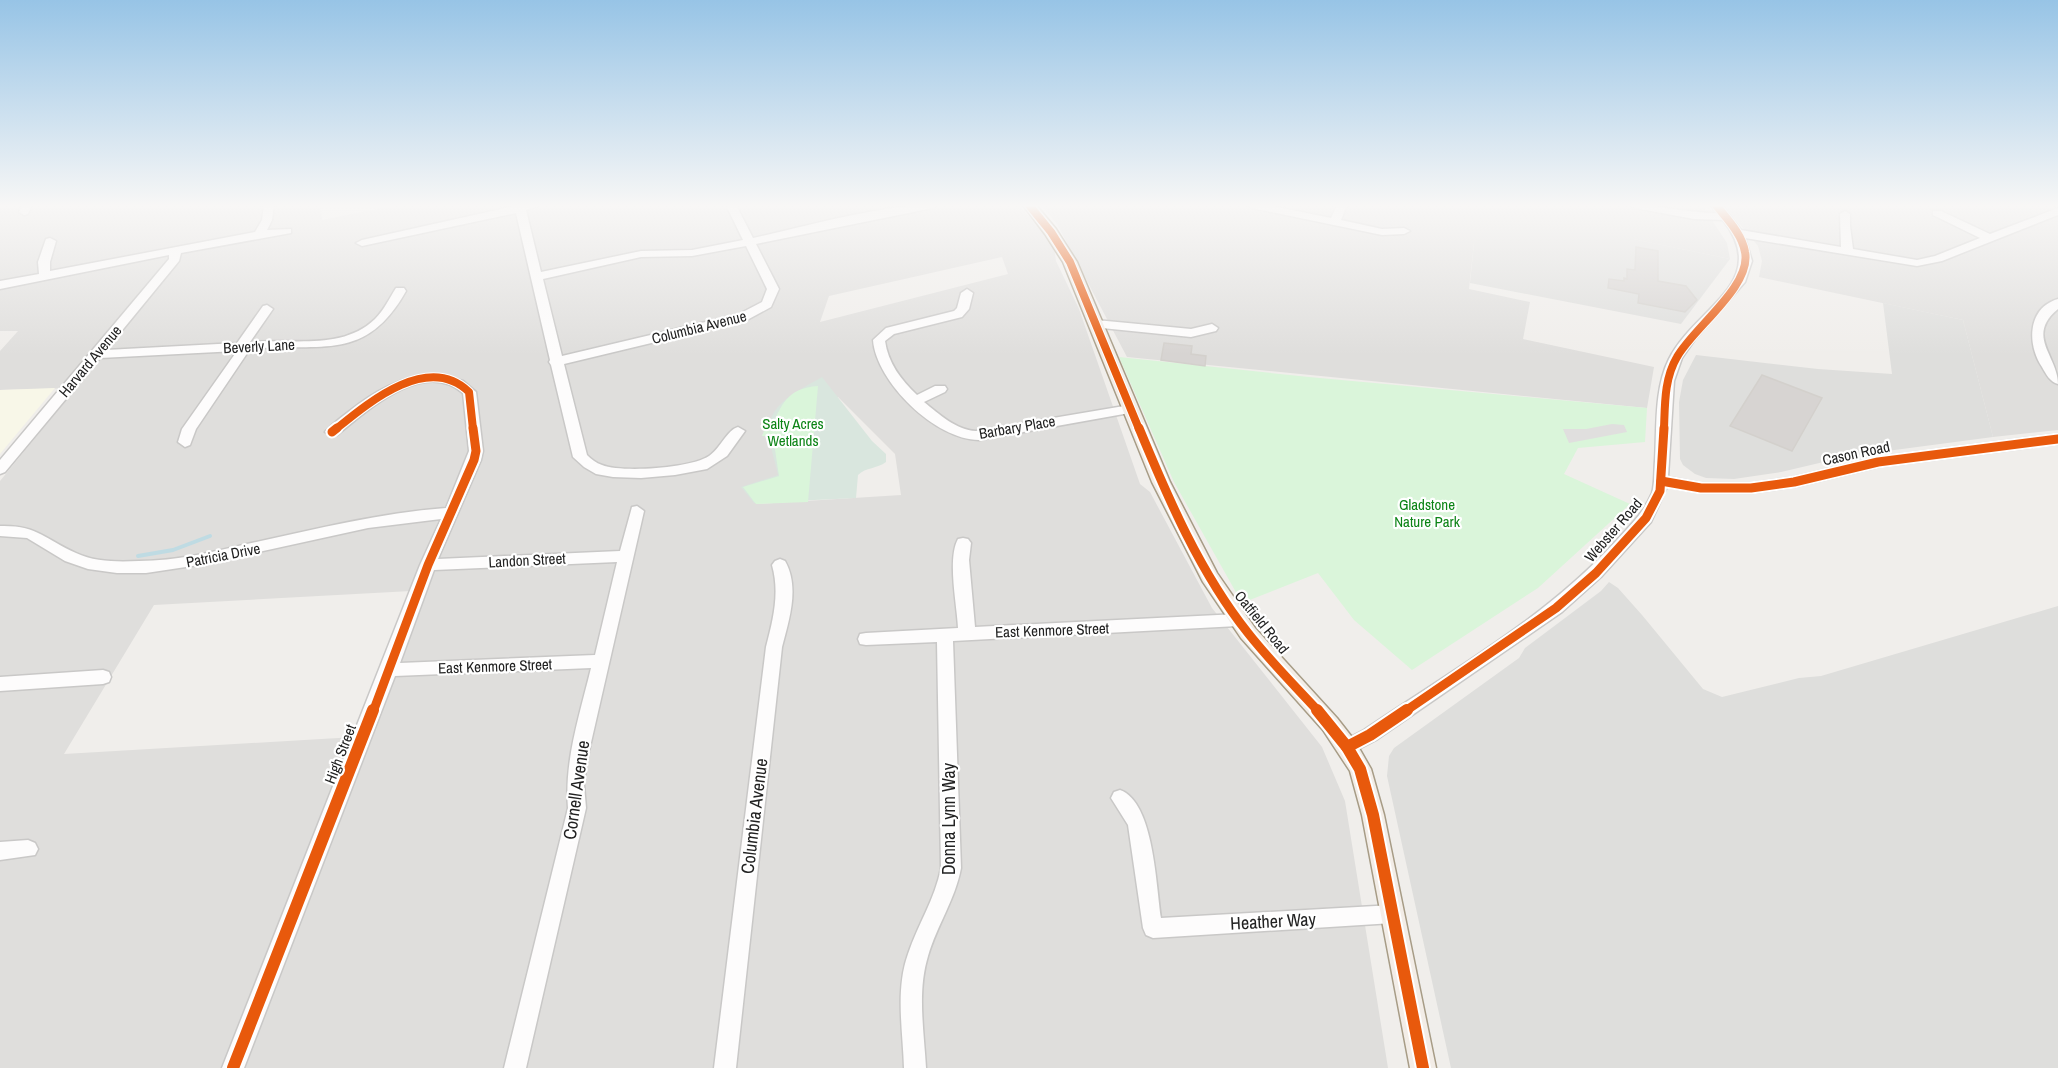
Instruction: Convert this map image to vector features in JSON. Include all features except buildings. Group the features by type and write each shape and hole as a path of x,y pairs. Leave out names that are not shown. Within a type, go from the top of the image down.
{"main road":[{"name":"Oatfield Road","path":"1066,255 1166,492 1210,577 1238,620 1347,747 1367,788 1424,1068"}],"street":[{"path":"45,276 46,255"},
{"path":"0,285 151,255"},
{"name":"Harvard Avenue","path":"0,469 175,259 175,255"},
{"path":"531,255 555,362 580,457 591,466 606,472 691,469 709,463 721,455 738,431"},
{"path":"536,277 637,255"},
{"name":"Columbia Avenue","path":"555,362 743,317 761,309 771,299 772,289 755,255"},
{"name":"Webster Road","path":"1347,747 1370,735 1556,608 1596,573 1638,527 1654,506 1661,481 1664,400 1667,381 1676,358 1688,340 1744,275 1747,255"},
{"path":"1861,255 1917,263 1948,255"},
{"name":"Beverly Lane","path":"96,354 326,343 357,336 381,321 400,291"},
{"name":"Barbary Place","path":"967,293 963,309 958,314 890,331 879,340 878,348 897,383 946,425 973,436 1130,409"},
{"path":"2058,303 2040,319 2037,330 2041,356 2058,380"},
{"path":"185,442 189,429 245,348 243,341 267,309"},
{"path":"1096,324 1191,333 1212,328"},
{"name":"High Street","path":"233,1068 428,565 476,451 469,392 459,383 443,378 417,380 389,389 332,432"},
{"path":"916,401 940,389"},
{"name":"Cason Road","path":"1661,481 1701,488 1752,488 1794,482 1878,462 2058,439"},
{"name":"Cornell Avenue","path":"515,1068 577,808 575,785 578,760 637,511"},
{"name":"Patricia Drive","path":"0,531 32,533 72,557 85,562 115,567 150,567 203,559 401,518 450,513"},
{"path":"963,543 961,560 967,633"},
{"name":"Landon Street","path":"428,565 626,556"},
{"name":"Columbia Avenue","path":"725,1068 772,659 786,580 780,565"},
{"name":"East Kenmore Street","path":"866,639 1238,620"},
{"name":"Donna Lynn Way","path":"915,1068 912,985 918,955 948,888 951,868 945,634"},
{"name":"East Kenmore Street","path":"389,670 601,661"},
{"path":"0,684 103,677"},
{"name":"Heather Way","path":"1120,798 1137,822 1153,928 1393,914"},
{"path":"0,851 28,849"}],"shaded area":[{"path":"0,255 1055,255 1079,309 1140,484 1150,492 1212,608 1322,747 1345,801 1388,1068 0,1068 0,481 76,388 0,390 0,351 18,331 0,331","holes":["1002,257 1008,274 820,322 829,296","838,397 895,454 901,495 756,504 779,476 770,436 762,435","411,591 355,737 64,754 154,605"]},
{"path":"1073,255 1473,255 1469,289 1530,302 1523,339 1654,367 1647,408 1127,357"},
{"path":"1473,255 1710,255 1730,259 1681,324 1470,283"},
{"path":"1710,255 1729,255 1730,259"},
{"path":"1760,255 2058,255 2058,430 1993,437 1963,320 1759,277 1762,261"},
{"path":"1883,303 1963,320 1993,437 1849,456 1781,472 1734,479 1706,478 1695,474 1683,465 1680,459 1679,402 1683,380 1696,355 1818,369 1892,374"},
{"path":"55,388 0,454 0,390"},
{"path":"1612,424 1624,425 1627,432 1569,443 1563,429 1586,429"},
{"path":"1609,582 1618,588 1642,615 1703,689 1722,697 1799,678 1821,676 2058,606 2058,1068 1451,1068 1387,776 1389,756 1394,748 1519,658 1525,648 1601,591"}],"green space":[{"name":"Gladstone Nature Park","path":"1119,357 1647,408 1645,442 1578,448 1564,474 1630,504 1538,588 1412,670 1354,620 1318,573 1242,603 1174,482"},
{"path":"822,377 872,441 886,454 886,462 858,475 856,498 754,503 741,487 778,475 769,433 773,414 796,392"},
{"name":"Salty Acres Wetlands","path":"818,386 808,502 756,504 743,487 779,476 774,443 770,436 762,436 764,431 770,431 782,406 792,394 807,387"}],"waterway":[{"path":"138,556 173,550 210,536"}],"cycle path":[{"path":"1065,255 1161,482 1210,577 1248,633 1330,724 1360,769 1373,815 1423,1068"},
{"path":"1347,747 1370,735 1556,608 1596,573 1646,518 1660,491 1667,381 1676,358 1692,335 1739,282 1744,271 1745,255"},
{"path":"233,1068 428,565 476,451 469,392 458,383 441,378 420,379 392,388 367,404 332,432"},
{"path":"1661,481 1701,488 1751,488 1794,482 1878,462 2058,439"}]}
